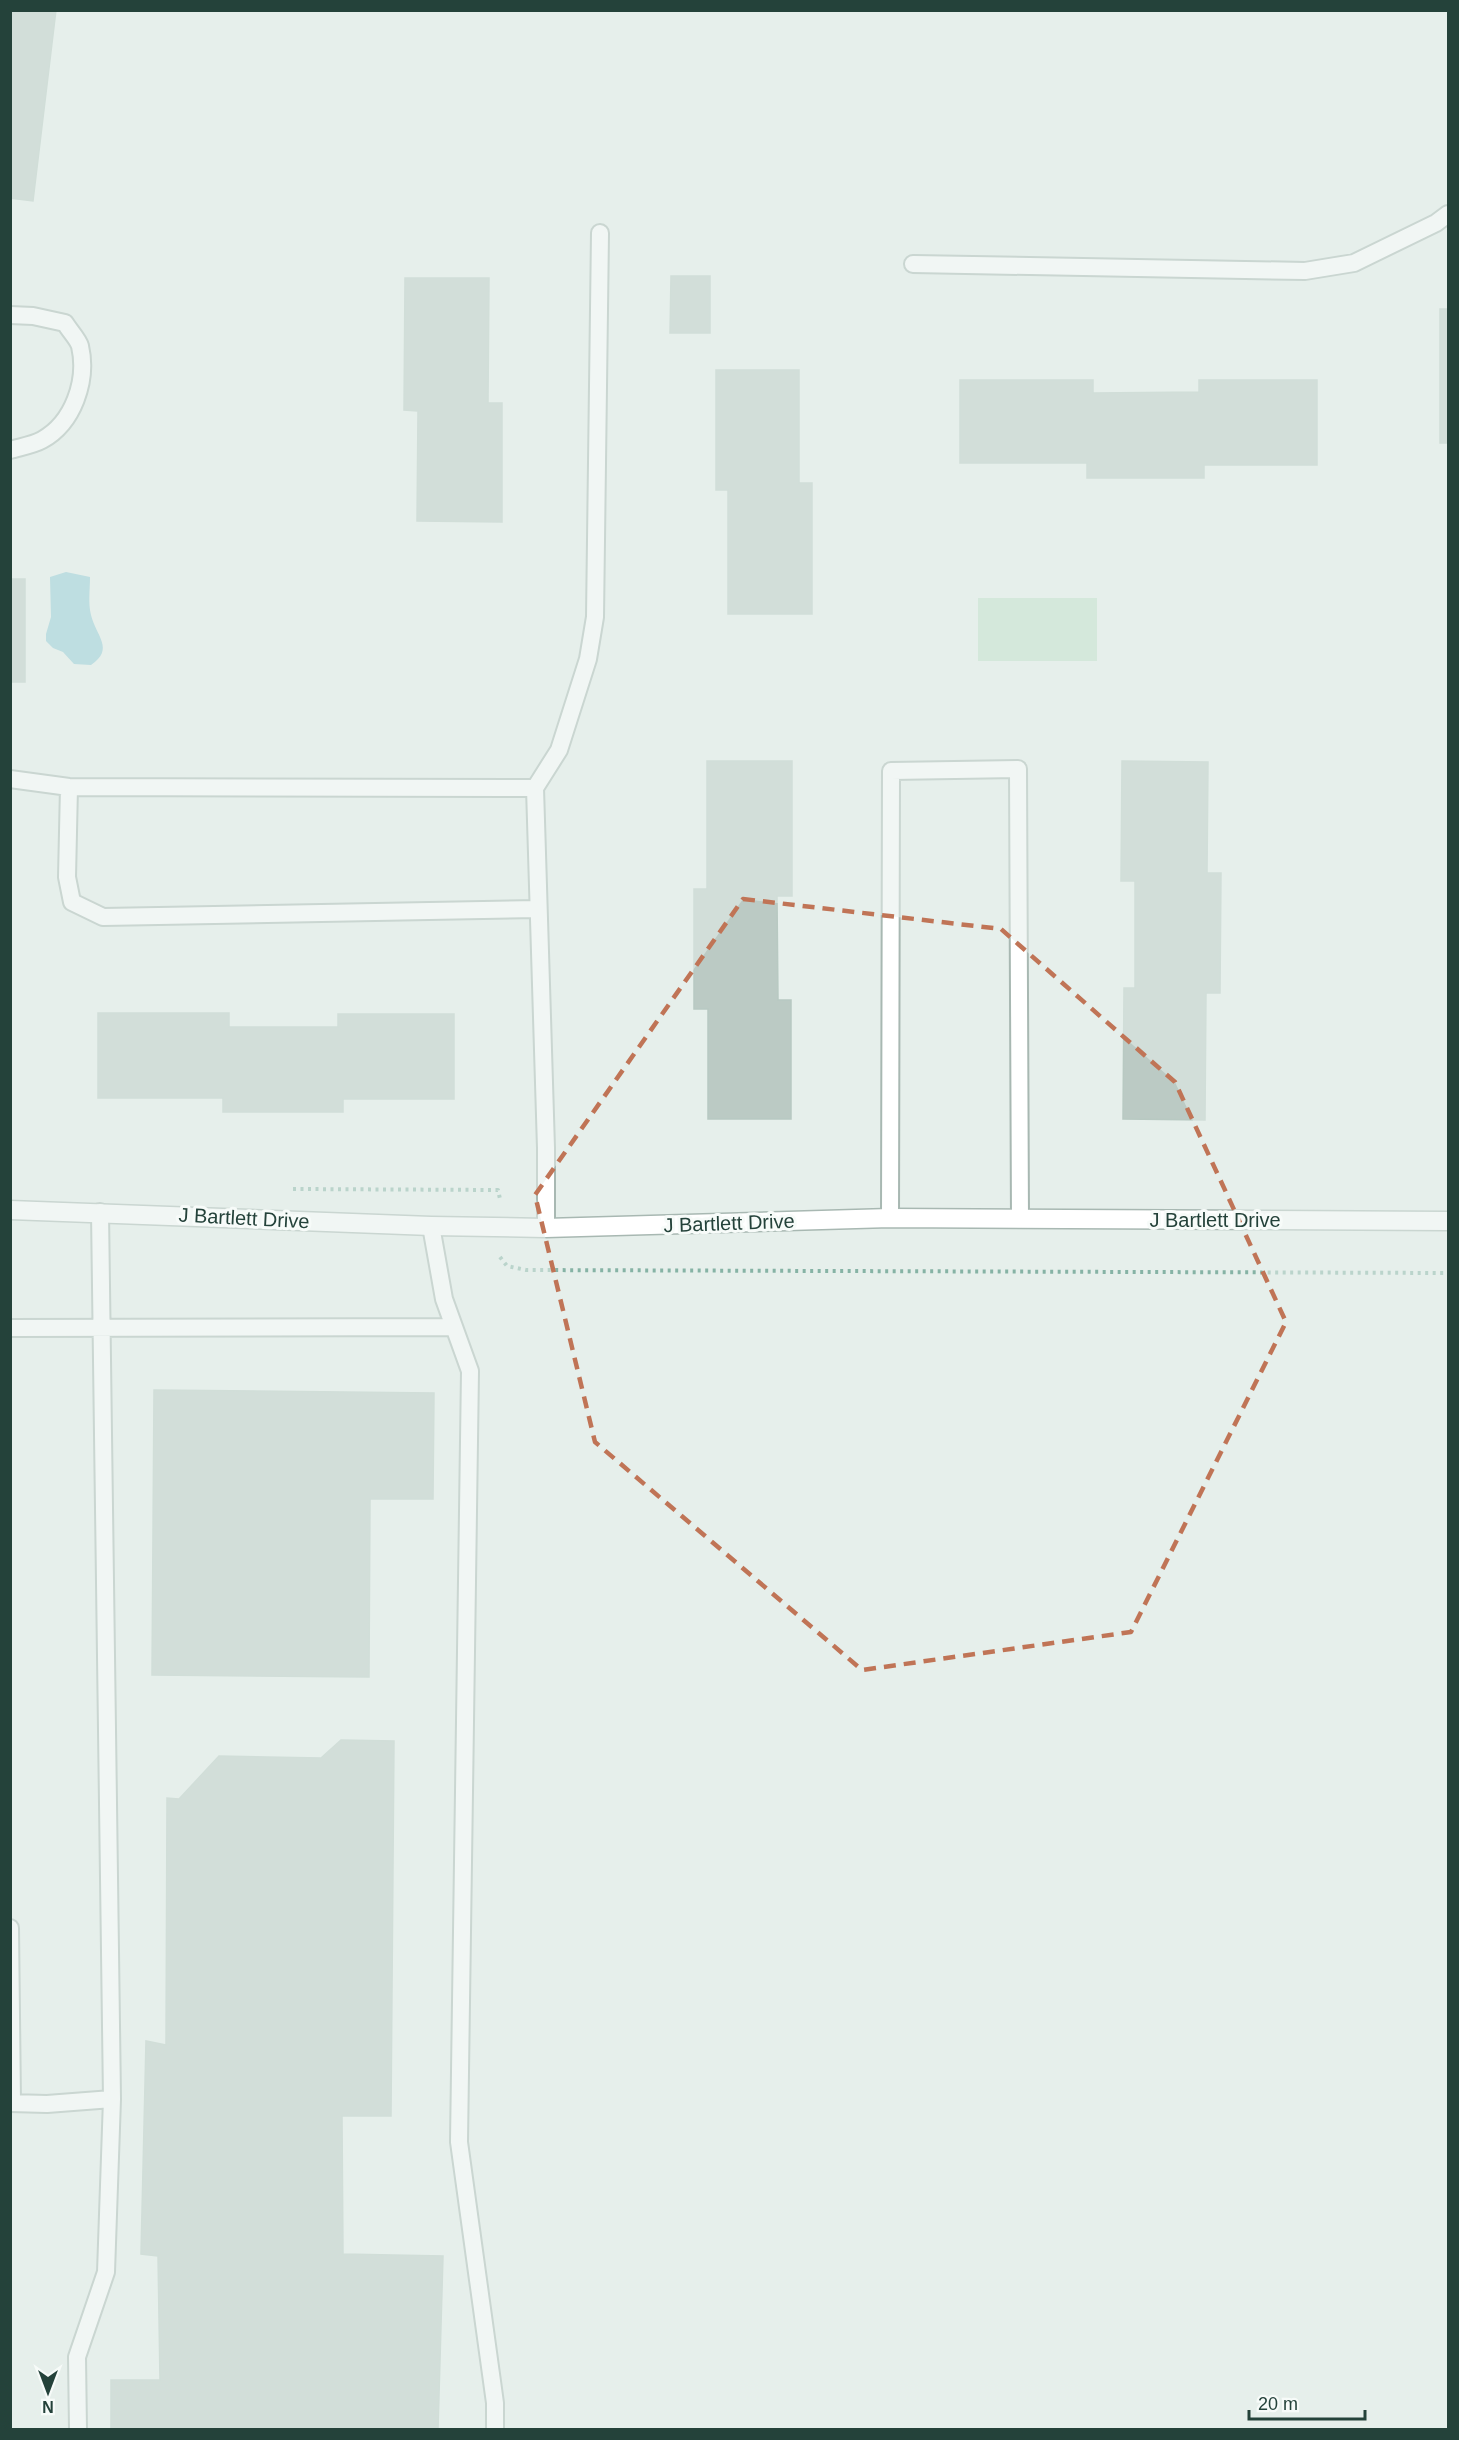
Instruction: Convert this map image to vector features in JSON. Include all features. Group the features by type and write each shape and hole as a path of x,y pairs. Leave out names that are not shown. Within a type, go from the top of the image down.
{"street":[{"name":"J Bartlett Drive","path":"10,1210 431,1226 546,1228 890,1218 1449,1221"}],"lane":[{"path":"913,264 1305,271 1354,263 1436,223 1449,214"},
{"path":"546,1228 546,1148 535,788 559,750 588,659 595,617 600,233"},
{"path":"10,315 33,316 65,323 80,345 81,366 77,398 64,422 42,440 10,450"},
{"path":"890,1218 891,771 1018,769 1020,1219"},
{"path":"10,780 69,787 535,788"},
{"path":"69,787 67,877 72,902 104,917 538,909"},
{"path":"78,2430 77,2357 106,2272 112,2099 100,1212"},
{"path":"431,1226 444,1299 470,1371 459,2142 495,2403 495,2430"},
{"path":"10,1328 454,1327"},
{"path":"10,1928 11,2103 47,2104 112,2099"}],"path":[{"path":"500,1256 507,1266 526,1270 1449,1273"}],"highlighted area":[{"path":"743,899 1001,929 1175,1082 1286,1322 1131,1632 862,1670 595,1442 535,1195"}],"green space":[{"path":"978,598 1097,598 1097,661 978,661"}],"water":[{"path":"66,572 90,577 90,610 103,648 98,659 91,665 74,664 63,652 53,648 46,641 51,617 50,577"}],"building":[{"path":"10,10 56,10 33,201 10,198"},
{"path":"671,276 710,276 710,333 670,333"},
{"path":"405,278 489,278 488,403 502,403 502,522 417,521 418,411 404,410"},
{"path":"1440,309 1448,309 1448,443 1440,443"},
{"path":"716,370 799,370 799,483 812,483 812,614 728,614 728,490 716,490"},
{"path":"960,380 1093,380 1093,393 1199,392 1199,380 1317,380 1317,465 1204,465 1204,478 1087,478 1087,463 960,463"},
{"path":"10,579 25,579 25,682 10,682"},
{"path":"707,761 792,761 792,896 777,896 778,1000 791,1000 791,1119 708,1119 708,1009 694,1009 694,889 707,889"},
{"path":"1122,761 1208,762 1207,873 1221,873 1220,993 1206,993 1205,1120 1123,1119 1124,988 1135,988 1135,881 1121,881"},
{"path":"98,1013 229,1013 229,1027 338,1027 338,1014 454,1014 454,1099 343,1099 343,1112 223,1112 223,1098 98,1098"},
{"path":"154,1390 434,1393 433,1499 370,1499 369,1677 152,1675"},
{"path":"341,1740 394,1741 391,2116 342,2116 343,2254 443,2256 438,2430 111,2430 111,2380 160,2380 158,2256 141,2254 146,2041 166,2045 167,1798 179,1799 219,1756 321,1758"}]}
